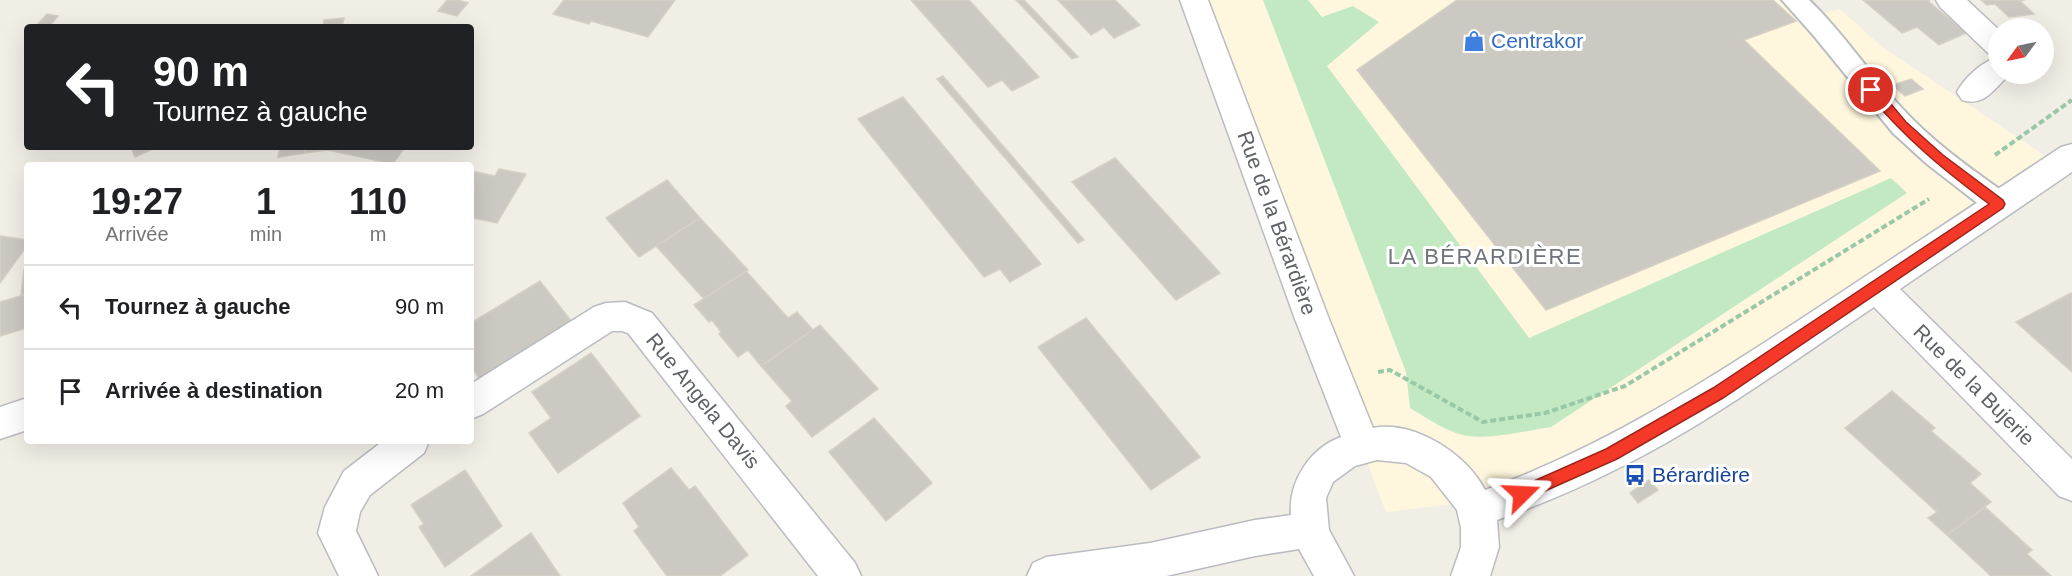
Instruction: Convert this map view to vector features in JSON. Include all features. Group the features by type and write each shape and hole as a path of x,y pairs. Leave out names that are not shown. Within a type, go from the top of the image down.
{"street":[{"name":"Rue de la Bérardière","path":"1194,0 1312,319 1362,445"},
{"path":"1950,0 1988,36"},
{"path":"1972,92 1988,77"},
{"path":"1476,510 1541,487 1612,454 1718,393 2072,156"},
{"name":"Rue de la Bujerie","path":"1876,287 2072,484"},
{"name":"Rue Angela Davis","path":"474,401 606,317 625,316 640,323 842,576"},
{"path":"0,423 24,415"},
{"path":"359,576 338,533 343,507 357,483 407,444"},
{"path":"1335,576 1319,556 1309,530 1307,503 1314,479 1328,461 1348,448 1362,445 1397,444 1422,452 1452,473 1464,486 1476,510 1481,536 1478,561 1470,576"},
{"path":"1046,576 1150,561 1255,538 1309,530"}],"lane":[{"path":"1794,0 1812,16 1901,125 1999,204"}],"path":[{"path":"1336,379 1390,370 1483,422 1545,413 1625,386 1964,178 2072,100"}],"shaded area":[{"path":"1194,0 1805,0 1820,14 1840,9 1882,47 2057,164 1612,454 1471,502 1386,512"}],"green space":[{"path":"1263,0 1308,0 1322,17 1353,6 1379,22 1327,66 1529,338 1891,178 1907,193 1551,427 1489,436 1468,436 1453,432 1410,408 1406,372"}],"building":[{"path":"447,0 468,3 457,16 438,11"},
{"path":"564,0 675,0 648,37 591,21 589,24 553,14"},
{"path":"911,0 969,0 1039,77 1012,91 1002,80 988,87"},
{"path":"1016,0 1024,0 1078,57 1072,59"},
{"path":"1058,0 1115,0 1140,25 1114,38 1104,27 1091,35"},
{"path":"1457,0 1773,0 1796,21 1744,40 1880,171 1546,310 1357,70"},
{"path":"1863,0 1930,0 1928,1 1966,33 1939,45 1917,27 1902,33"},
{"path":"1981,0 2025,0 2020,1 2034,14 2009,17 1995,4 1987,5"},
{"path":"47,14 58,16 51,24 38,24"},
{"path":"344,18 343,24 323,24 324,20"},
{"path":"943,76 1084,240 1078,243 937,79"},
{"path":"1911,79 1923,89 1905,96 1893,85"},
{"path":"903,97 1041,264 1010,282 1000,269 984,277 858,119"},
{"path":"132,150 150,150 135,157"},
{"path":"279,150 305,150 305,153 278,157"},
{"path":"305,150 328,150 305,153"},
{"path":"328,150 403,150 394,162 384,162"},
{"path":"1115,158 1220,273 1176,300 1072,182"},
{"path":"499,169 526,174 497,223 474,218 474,172 495,176"},
{"path":"667,180 700,218 639,257 606,218"},
{"path":"700,218 748,270 704,299 656,246"},
{"path":"0,236 24,240 24,250 0,283"},
{"path":"24,269 24,295 21,296"},
{"path":"746,271 788,318 797,312 813,330 761,366 748,350 738,357 719,334 721,332 712,320 709,322 694,305"},
{"path":"540,281 572,322 481,381 474,370 474,321"},
{"path":"2072,294 2072,372 2016,322"},
{"path":"24,295 24,329 0,336 0,302"},
{"path":"1086,318 1200,457 1151,490 1038,347"},
{"path":"820,325 878,389 812,437 786,406 792,401 761,366"},
{"path":"591,353 640,416 558,473 529,433 551,418 532,392"},
{"path":"1892,391 1935,428 1931,431 1981,474 1970,483 1991,502 1947,535 1928,518 1937,512 1845,428"},
{"path":"874,418 932,483 886,521 829,452"},
{"path":"671,468 689,490 695,486 748,555 720,576 667,576 634,531 639,527 623,503"},
{"path":"465,470 502,526 445,567 419,527 424,524 411,505"},
{"path":"1649,480 1658,490 1638,503 1630,493"},
{"path":"1985,507 2032,550 2027,554 2051,576 1991,576 1947,535"},
{"path":"531,533 560,576 471,576"}],"place":[{"name":"Centrakor","path":"1474,41"},
{"name":"Bérardière","path":"1635,475"}],"district":[{"name":"LA BÉRARDIÈRE","path":"1485,256"}],"route":[{"path":"1522,494 1612,454 1718,393 1999,204 1939,159 1901,125 1871,90"}]}
